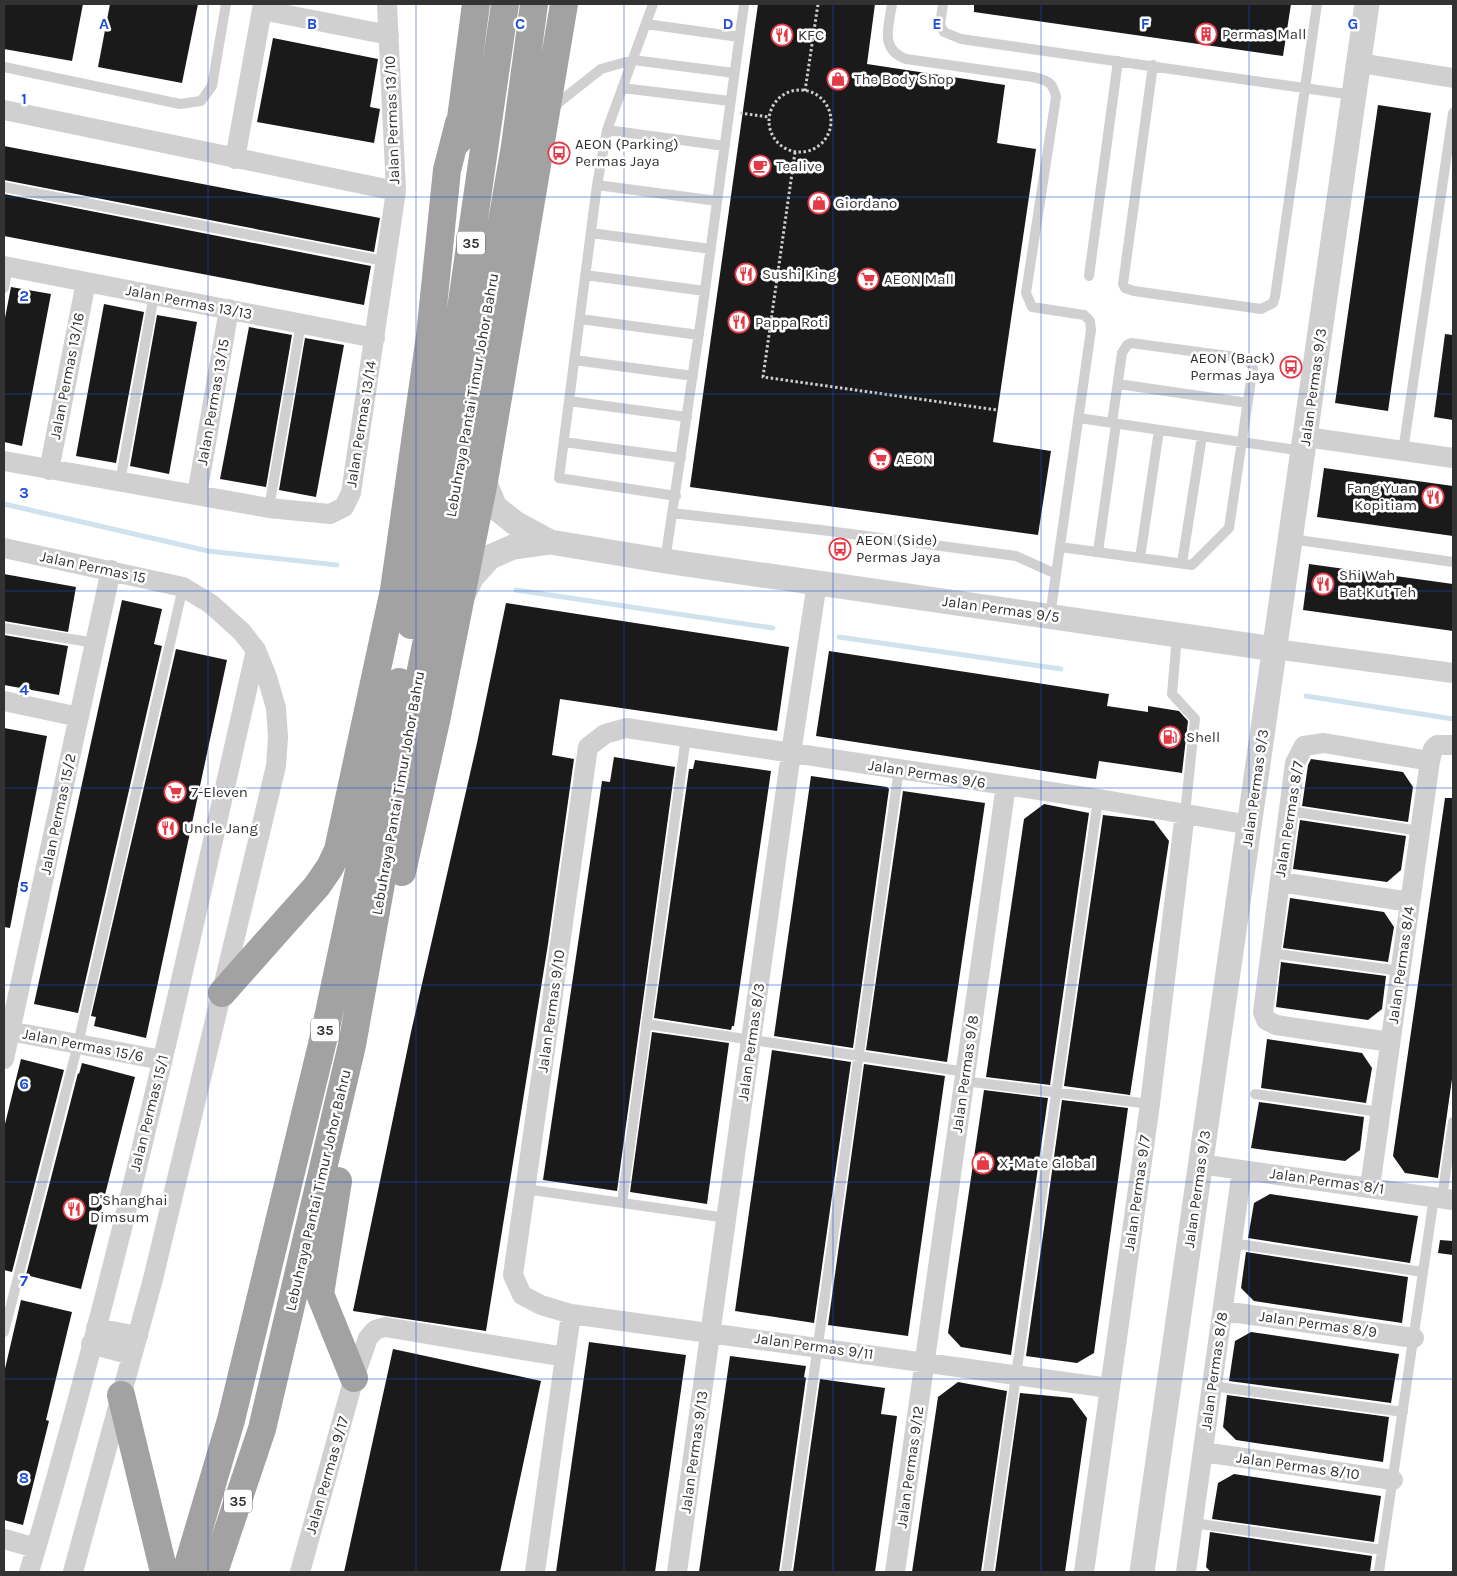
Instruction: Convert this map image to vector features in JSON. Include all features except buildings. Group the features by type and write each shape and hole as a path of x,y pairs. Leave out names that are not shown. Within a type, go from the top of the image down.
{"highway":[{"path":"436,482 459,123 476,4"},
{"name":"Lebuhraya Pantai Timur Johor Bahru","path":"186,1572 231,1420 325,1032 411,626 436,482 505,4"},
{"name":"Lebuhraya Pantai Timur Johor Bahru","path":"214,1572 262,1429 352,1045 403,761 451,518 515,146 534,4"},
{"path":"354,1378 320,1294 335,1196 484,481 564,4"},
{"path":"222,993 317,886 338,850 394,590 430,336 447,170 459,123"},
{"path":"262,1429 312,1257 335,1196"},
{"path":"121,1394 164,1572"}],"street":[{"name":"Jalan Permas 13/10","path":"4,110 396,191 387,4"},
{"name":"Jalan Permas 9/3","path":"1142,1572 1367,4"},
{"path":"235,159 262,7 389,35"},
{"path":"1360,63 1453,78"},
{"name":"Jalan Permas 13/14","path":"4,461 269,508 330,514 344,507 351,493 375,338 384,261 396,191"},
{"name":"Jalan Permas 13/13","path":"6,266 375,338"},
{"name":"Jalan Permas 13/16","path":"49,470 86,282"},
{"name":"Jalan Permas 13/15","path":"197,495 229,309"},
{"path":"1305,444 1403,451 1453,458"},
{"name":"Jalan Permas 9/5","path":"484,481 495,507 515,523 550,542"},
{"name":"Jalan Permas 9/5","path":"459,604 472,577 490,557 513,547 550,542 665,561 1453,673"},
{"name":"Jalan Permas 15","path":"4,548 183,587 216,608 242,632 256,650 276,708 278,737 276,766 222,993 135,1346 73,1572"},
{"name":"Jalan Permas 15/2","path":"4,1059 7,1031 111,570"},
{"name":"Jalan Permas 8/3","path":"711,1332 791,753 817,583"},
{"name":"Jalan Permas 15/1","path":"29,1572 93,1336 162,1060 256,650"},
{"path":"4,701 79,717"},
{"name":"Jalan Permas 9/6","path":"605,734 626,728 1098,799 1250,825"},
{"name":"Jalan Permas 9/10","path":"522,1295 513,1275 588,747 605,734"},
{"name":"Jalan Permas 8/7","path":"1390,1042 1287,1028 1266,1020 1263,1012 1296,763 1304,746 1324,743 1440,750"},
{"name":"Jalan Permas 8/4","path":"1370,1187 1420,831 1440,750"},
{"name":"Jalan Permas 9/8","path":"924,1362 1006,786"},
{"name":"Jalan Permas 9/7","path":"1084,1572 1150,1104 1185,813"},
{"path":"1280,882 1410,902"},
{"name":"Jalan Permas 15/6","path":"7,1031 162,1060"},
{"name":"Jalan Permas 8/1","path":"1200,1164 1443,1198"},
{"name":"Jalan Permas 8/8","path":"1186,1572 1242,1170"},
{"name":"Jalan Permas 9/11","path":"522,1295 541,1305 571,1314 1109,1388"},
{"name":"Jalan Permas 8/9","path":"1223,1311 1414,1338"},
{"path":"535,1572 571,1314"},
{"name":"Jalan Permas 9/17","path":"300,1572 354,1378 368,1338 375,1330 385,1328 565,1358"},
{"name":"Jalan Permas 9/13","path":"677,1572 711,1332"},
{"path":"93,1336 135,1346"},
{"name":"Jalan Permas 9/12","path":"895,1572 924,1362"},
{"name":"Jalan Permas 8/10","path":"1203,1452 1393,1480"},
{"path":"4,1539 36,1548"}],"lane":[{"path":"4,68 180,104 201,100 212,86 226,4"},
{"path":"653,4 607,130 597,185 559,478 676,496"},
{"path":"665,561 699,335 744,4"},
{"path":"892,4 888,33 889,48 896,55 906,59 1033,77 1046,80 1054,86 1056,97 1026,293 1032,307 1084,315 1090,321 1091,330 1050,616"},
{"path":"943,4 940,25 944,32 951,37 1354,95"},
{"path":"1153,65 1123,284 1125,288 1134,291 1261,309 1272,303 1306,88 1317,4"},
{"path":"646,24 739,37"},
{"path":"545,115 564,96 601,69 633,60 734,73"},
{"path":"1089,276 1118,60"},
{"path":"622,88 730,101"},
{"path":"1403,451 1453,113"},
{"path":"607,130 725,146"},
{"path":"597,185 717,202"},
{"path":"4,188 384,261"},
{"path":"591,233 711,249"},
{"path":"4,288 6,266"},
{"path":"585,275 705,291"},
{"path":"120,482 154,295"},
{"path":"580,319 699,335"},
{"path":"269,508 301,323"},
{"path":"1060,547 1192,565 1229,528 1253,367 1247,360 1131,343 1127,345 1122,353 1098,552"},
{"path":"574,360 693,376"},
{"path":"1118,384 1248,403"},
{"path":"569,400 687,417"},
{"path":"1079,418 1243,442 1305,444"},
{"path":"1140,558 1159,430"},
{"path":"1182,563 1202,436"},
{"path":"564,442 681,458"},
{"path":"672,513 822,530 1016,556 1056,574"},
{"path":"1291,540 1453,562"},
{"path":"4,1332 78,1044 183,587"},
{"path":"4,628 95,643"},
{"path":"1177,635 1172,694 1195,719 1185,813"},
{"path":"622,1203 686,737"},
{"path":"786,1572 899,769"},
{"path":"988,1572 1098,799"},
{"path":"1289,811 1420,831"},
{"path":"1270,953 1400,971"},
{"path":"646,1024 858,1056 965,1077 1056,1092 1150,1104"},
{"path":"1255,1094 1380,1112"},
{"path":"1379,1572 1423,1272 1443,1198 1453,1122"},
{"path":"525,1189 727,1218"},
{"path":"1232,1243 1423,1272"},
{"path":"1212,1386 1403,1412"},
{"path":"1193,1523 1382,1550"}],"path":[{"path":"805,91 818,4"},
{"path":"791,91 805,91 817,95 828,109 830,126 828,135 816,148 795,152 782,148 776,142 771,134 769,117 772,108 783,95 791,91"},
{"path":"736,112 769,117"},
{"path":"795,152 763,376 997,410"}],"waterway":[{"path":"4,504 208,551 337,565"},
{"path":"516,590 773,628"},
{"path":"839,637 1061,669"},
{"path":"1306,696 1453,719"}],"place":[{"name":"Permas Mall","path":"1206,34"},
{"name":"KFC","path":"782,35"},
{"name":"The Body Shop","path":"838,79"},
{"name":"AEON (Parking) Permas Jaya","path":"559,153"},
{"name":"Tealive","path":"760,166"},
{"name":"Giordano","path":"819,203"},
{"name":"Sushi King","path":"746,274"},
{"name":"AEON Mall","path":"868,279"},
{"name":"Pappa Roti","path":"739,322"},
{"name":"AEON (Back) Permas Jaya","path":"1291,367"},
{"name":"AEON","path":"880,459"},
{"name":"Fang Yuan Kopitiam","path":"1433,497"},
{"name":"AEON (Side) Permas Jaya","path":"840,549"},
{"name":"Shi Wah Bat Kut Teh","path":"1323,584"},
{"name":"Shell","path":"1170,737"},
{"name":"7-Eleven","path":"175,792"},
{"name":"Uncle Jang","path":"168,828"},
{"name":"X-Mate Global","path":"983,1163"},
{"name":"D'Shanghai Dimsum","path":"74,1209"}]}
